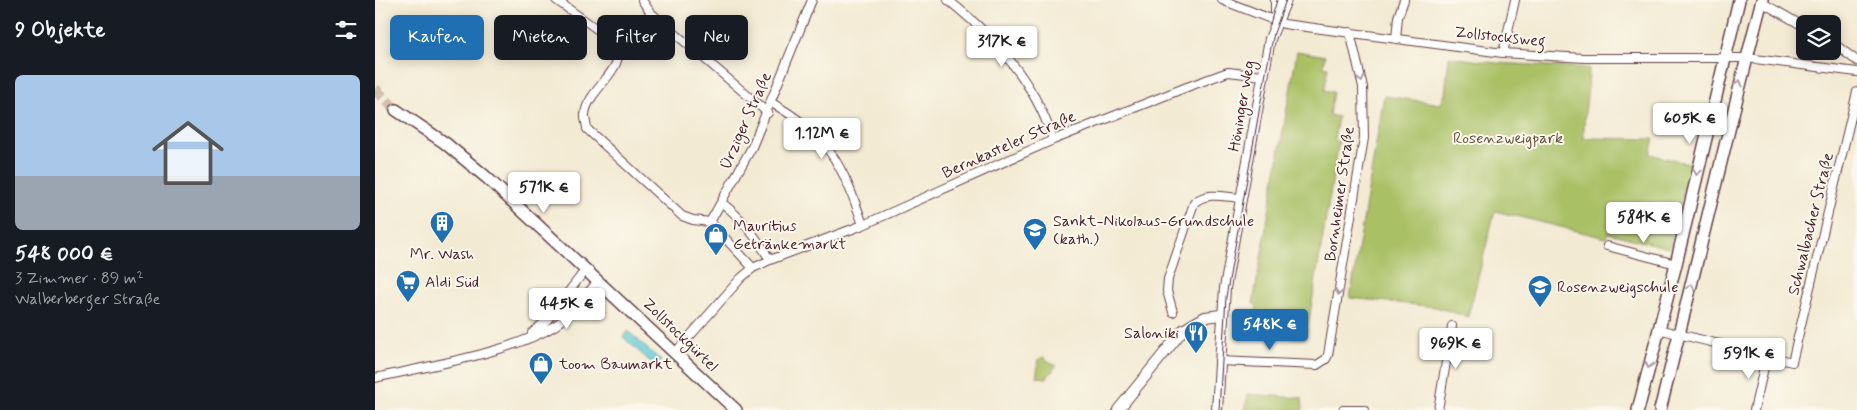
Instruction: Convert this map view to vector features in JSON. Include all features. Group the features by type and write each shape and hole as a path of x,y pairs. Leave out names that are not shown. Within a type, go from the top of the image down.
{"main road":[{"path":"1638,410 1676,264 1739,0"},
{"path":"1660,410 1760,1"},
{"name":"Zollstockgürtel","path":"396,110 452,149 586,269 736,410"}],"street":[{"path":"556,0 615,42 619,50 619,59 588,103 585,114 587,129 681,216 710,222 753,268"},
{"path":"642,0 650,12 767,113"},
{"name":"Ürziger Straße","path":"710,222 752,147 812,0"},
{"path":"949,0 978,24 1026,81 1046,117 1053,140"},
{"name":"Zollstocksweg","path":"1222,0 1276,21 1503,53 1584,58 1747,58 1857,72"},
{"name":"Höninger Weg","path":"1276,0 1276,21"},
{"name":"Höninger Weg","path":"1217,410 1221,315 1263,76 1276,21 1286,0"},
{"path":"1396,39 1398,18 1404,0"},
{"path":"1503,53 1515,0"},
{"path":"1760,1 1796,22"},
{"name":"Bornheimer Straße","path":"1219,360 1317,365 1326,359 1331,344 1365,138 1363,87 1350,32"},
{"path":"1841,49 1857,61"},
{"name":"Bernkasteler Straße","path":"675,353 741,278 753,268 863,225 1053,140 1228,72 1263,76"},
{"name":"Schwalbacher Straße","path":"1767,356 1792,362 1857,92"},
{"path":"770,102 806,124 819,137 845,174 863,225"},
{"path":"1173,312 1167,291 1168,279 1194,204 1200,198 1209,196 1241,198"},
{"path":"722,203 733,212 758,240 770,260"},
{"path":"1607,246 1676,264"},
{"path":"529,337 547,320 586,269"},
{"path":"375,378 507,346 529,337 557,324 599,281"},
{"path":"1118,410 1183,330 1205,316 1221,315"},
{"path":"1438,410 1452,326"},
{"path":"1658,329 1767,356 1754,410"},
{"path":"1343,410 1364,410"}],"green space":[{"path":"1297,51 1325,56 1323,66 1328,67 1324,90 1333,92 1329,115 1338,117 1334,140 1339,141 1306,338 1252,337 1250,334 1252,318 1255,318 1257,305 1253,304"},
{"name":"Rosenzweigpark","path":"1449,57 1497,63 1589,68 1584,138 1654,139 1650,154 1690,164 1669,248 1608,233 1606,238 1495,211 1468,317 1436,307 1350,298 1384,96 1441,104 1445,94"},
{"path":"1043,357 1056,366 1047,378 1036,377 1039,359"},
{"path":"1248,394 1302,398 1303,410 1245,410"}],"water":[{"path":"628,331 661,361 655,366 623,337"}],"tunnel":[{"path":"375,89 396,110"}],"tram line":[{"path":"1270,24 1277,0"},
{"path":"1219,410 1226,297 1267,67 1274,33 1286,0"}],"place":[{"name":"Mr. Wash","path":"442,244"},
{"name":"Sankt-Nikolaus-Grundschule (kath.)","path":"1035,251"},
{"name":"Mauritius Getränkemarkt","path":"716,256"},
{"name":"Aldi Süd","path":"408,303"},
{"name":"Rosenzweigschule","path":"1540,308"},
{"name":"Saloniki","path":"1196,354"},
{"name":"toom Baumarkt","path":"541,385"}]}
